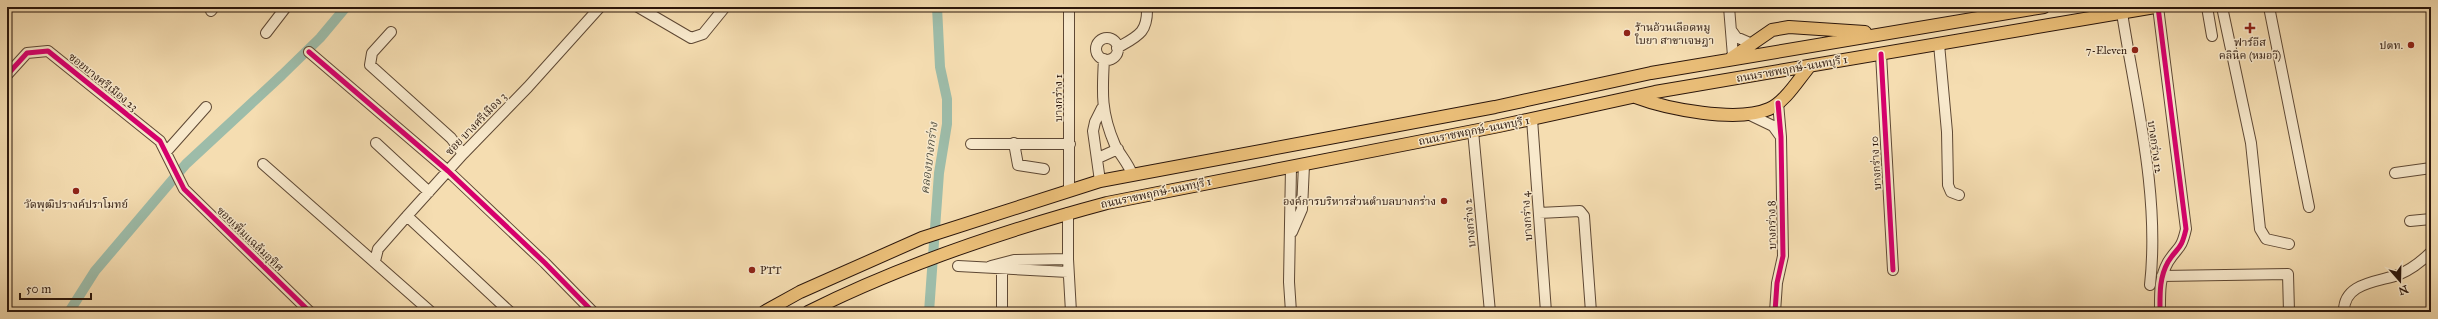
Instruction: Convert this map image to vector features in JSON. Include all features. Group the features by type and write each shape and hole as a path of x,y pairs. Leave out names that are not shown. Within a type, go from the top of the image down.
{"main road":[{"name":"ถนนราชพฤกษ์-นนทบุรี 1","path":"764,312 800,292 922,238 1100,181 1495,107 1651,73 1731,58 1891,33 2003,10 2044,7"},
{"name":"ถนนราชพฤกษ์-นนทบุรี 1","path":"808,312 944,254 1068,213 1107,203 1304,165 1634,97 2155,7"},
{"path":"1731,58 1750,43 1772,30 1789,27 1891,33"},
{"path":"1634,97 1666,108 1748,114 1770,109 1778,103 1809,67"}],"street":[{"path":"266,33 286,7"},
{"name":"ซอย บางศรีเมือง 3","path":"375,260 378,249 407,216 463,154 528,87 600,7"},
{"path":"638,7 691,38 697,37 707,30 725,7"},
{"name":"บางกร่าง 1","path":"1069,7 1069,190"},
{"path":"1104,59 1114,56 1117,48 1143,31 1148,21 1147,7"},
{"path":"1729,7 1731,58"},
{"path":"2158,7 2186,229 2182,246 2168,262 2162,276 2160,312"},
{"path":"2207,7 2212,36"},
{"path":"2222,7 2251,143 2260,229 2266,239 2289,244"},
{"path":"2269,7 2309,207"},
{"name":"บางกร่าง 12","path":"2122,13 2146,160 2152,231 2150,285"},
{"path":"1731,30 1736,37 1750,43"},
{"path":"391,32 372,53 370,65 451,138 463,154"},
{"path":"1104,59 1097,53 1096,46 1100,41 1109,38 1115,42 1117,48"},
{"path":"1940,44 1947,132 1948,185 1951,192 1959,195"},
{"name":"ซอยบางศรีเมือง 23","path":"7,75 27,53 48,51 160,141 177,180"},
{"path":"309,52 448,171 546,263 593,312"},
{"name":"บางกร่าง 10","path":"1881,54 1893,270"},
{"path":"1104,59 1102,108 1118,150 1129,165 1132,174"},
{"name":"บางกร่าง 8","path":"1776,312 1777,283 1783,256 1781,138 1778,103"},
{"path":"166,152 206,107"},
{"path":"1100,181 1093,130 1102,108"},
{"path":"1748,114 1773,126 1781,138"},
{"name":"บางกร่าง 4","path":"1532,119 1546,312"},
{"name":"บางกร่าง 2","path":"1473,131 1490,312"},
{"path":"376,143 429,192"},
{"path":"1014,143 1018,165 1044,170"},
{"path":"971,144 1070,144"},
{"path":"1098,158 1118,150"},
{"path":"263,164 375,260 431,312"},
{"path":"1290,236 1302,209 1304,165"},
{"path":"1291,312 1290,236 1292,167"},
{"path":"2395,173 2431,168"},
{"name":"ซอยเพิ่มแฉล้มอุทิศ","path":"177,180 310,312"},
{"path":"1539,213 1580,211 1584,216 1591,312"},
{"path":"1068,213 1068,272 1071,312"},
{"path":"407,216 510,312"},
{"path":"2410,221 2431,219"},
{"path":"2344,312 2348,297 2354,289 2408,270 2431,252"},
{"path":"958,266 1002,266 1068,260"},
{"path":"1002,266 1068,272"},
{"path":"1002,266 1002,312"},
{"path":"2162,276 2288,274 2289,312"}],"waterway":[{"path":"69,312 95,271 186,164 320,38 346,7"},
{"name":"คลองบางกร่าง","path":"929,312 939,173 947,124 947,99 940,67 937,7"}],"cycle path":[{"path":"2158,7 2186,229 2181,245 2168,262 2163,274 2160,312"},
{"path":"7,75 27,53 48,51 160,141 184,189 310,312"},
{"path":"309,52 448,171 545,263 593,312"},
{"path":"1881,54 1893,270"},
{"path":"1775,312 1777,283 1783,256 1781,137 1778,103"}],"place":[{"name":"ฟาร์อีส คลินิค (หมอวี)","path":"2250,28"},
{"name":"ร้านอ้วนเลือดหมู ใบยา สาขาเจษฎา","path":"1627,33"},
{"name":"ปตท.","path":"2411,45"},
{"name":"7-Eleven","path":"2135,50"},
{"name":"วัดพุฒิปรางค์ปราโมทย์","path":"76,191"},
{"name":"องค์การบริหารส่วนตำบลบางกร่าง","path":"1444,201"},
{"name":"PTT","path":"752,270"}]}
